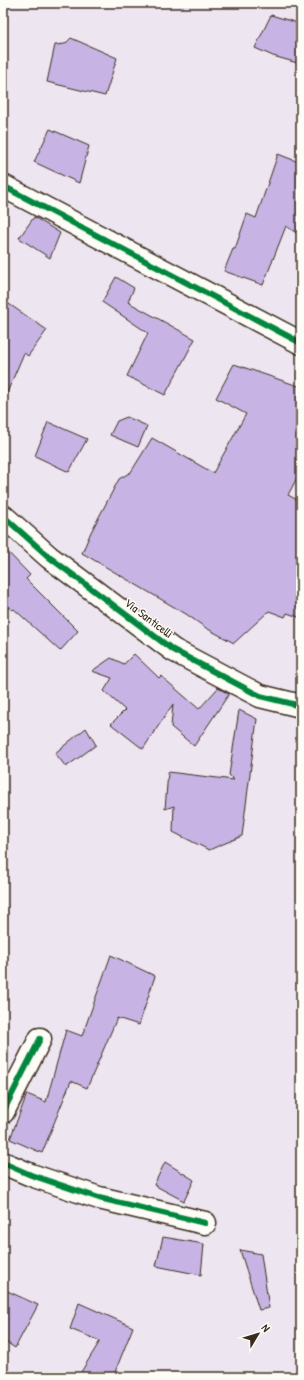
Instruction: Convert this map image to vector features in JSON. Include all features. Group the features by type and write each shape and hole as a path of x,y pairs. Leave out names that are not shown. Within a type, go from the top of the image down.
{"street":[{"path":"3,186 301,343"},
{"name":"Via Santicelli","path":"3,516 49,557 173,650 260,696 301,706"},
{"path":"3,1112 40,1039"},
{"path":"3,1163 31,1175 99,1198 205,1223"}],"building":[{"path":"271,15 301,24 301,64 273,56 255,48"},
{"path":"71,38 117,58 105,96 47,82 55,45 65,44"},
{"path":"50,129 89,146 79,183 34,162"},
{"path":"278,154 301,163 301,236 286,226 263,285 224,271 233,249 235,249 247,214 256,218"},
{"path":"34,217 60,233 50,258 19,238"},
{"path":"116,277 134,288 128,302 195,339 165,395 127,376 148,333 102,302"},
{"path":"3,300 47,330 28,356 24,353 3,402"},
{"path":"234,364 301,387 301,470 288,495 301,502 301,618 287,613 285,617 269,611 234,643 206,628 186,614 82,553 91,532 119,479 131,472 152,438 213,473 246,414 216,398"},
{"path":"127,417 147,426 138,447 110,435 117,421"},
{"path":"48,422 87,439 69,472 35,456"},
{"path":"3,547 30,575 26,579 78,631 60,651 14,609 12,610 3,603"},
{"path":"134,654 159,678 161,676 199,709 218,688 229,694 194,746 171,727 173,704 143,749 111,724 125,710 104,691 112,678 92,671 111,658 124,664"},
{"path":"239,710 257,719 242,836 209,850 173,832 174,806 165,809 168,772 234,780 229,775"},
{"path":"86,728 96,745 66,767 55,753"},
{"path":"111,955 155,976 139,1025 117,1018 87,1088 71,1081 42,1153 10,1139 27,1094 46,1102 66,1030 82,1036"},
{"path":"165,1162 194,1180 184,1201 154,1185"},
{"path":"163,1237 204,1244 201,1275 156,1266"},
{"path":"240,1250 261,1254 269,1308 259,1310"},
{"path":"3,1289 38,1305 15,1348 3,1340"},
{"path":"79,1303 133,1327 113,1377 78,1377 100,1341 70,1329"}],"cycle path":[{"path":"3,186 301,343"},
{"path":"3,516 49,557 173,650 260,696 301,706"},
{"path":"3,1112 40,1039"},
{"path":"3,1163 31,1175 99,1198 205,1223"}]}
